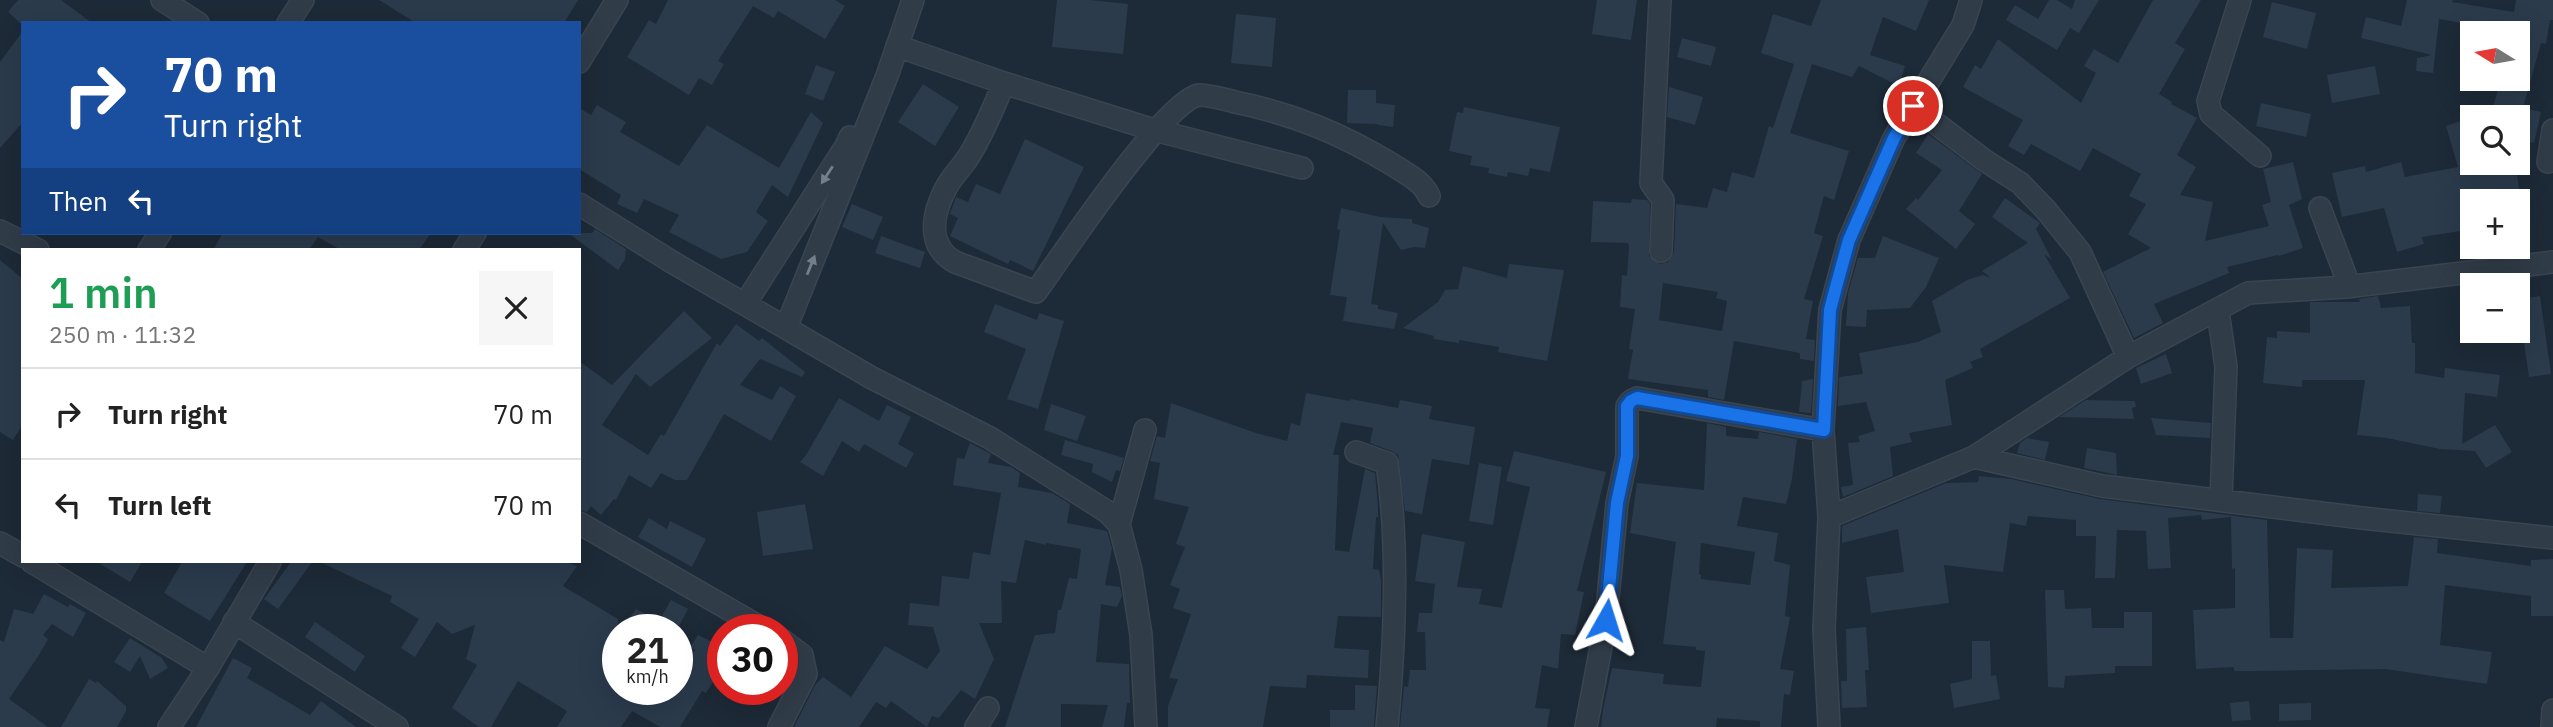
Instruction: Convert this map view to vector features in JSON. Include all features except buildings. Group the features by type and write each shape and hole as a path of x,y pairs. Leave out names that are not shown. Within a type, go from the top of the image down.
{"street":[{"path":"162,0 195,21"},
{"path":"289,21 303,0"},
{"path":"581,59 617,0"},
{"path":"745,304 846,146 876,72 900,0"},
{"path":"786,328 913,0"},
{"path":"1660,0 1650,183 1662,200 1661,251"},
{"path":"1829,727 1824,629 1829,517 1824,430 1830,310 1846,252 1894,138 1963,25 1971,0"},
{"path":"2240,0 2208,101 2211,114 2260,156"},
{"path":"897,46 1154,130 1301,168"},
{"path":"1004,83 965,165 948,184 937,207 935,234 943,255 955,262 1036,292 1154,130 1198,94 1272,109 1312,122 1372,153 1425,186 1429,195"},
{"path":"1913,106 1984,160 2020,183 2046,210 2080,252 2129,357"},
{"path":"2548,162 2553,130"},
{"path":"581,205 672,262 872,378 990,438 1106,511 1119,524"},
{"path":"2320,208 2345,274 2346,287"},
{"path":"0,231 34,248"},
{"path":"1829,517 1974,457 2129,357 2248,293 2346,287 2553,262"},
{"path":"2218,311 2226,368 2221,499"},
{"path":"1586,727 1606,620 1617,503 1627,456 1627,406 1631,401 1637,398 1824,430"},
{"path":"1145,430 1119,524 1131,570 1141,635 1146,727"},
{"path":"1356,452 1387,463 1391,487 1394,576 1387,727"},
{"path":"1974,457 2102,486 2553,538"},
{"path":"581,524 737,614"},
{"path":"0,543 21,555"},
{"path":"34,563 208,668"},
{"path":"169,727 208,668 269,563"},
{"path":"234,622 397,727"},
{"path":"798,651 803,655 806,674 798,690"},
{"path":"779,727 790,705"},
{"path":"976,727 988,708"},
{"path":"2552,727 2553,710"}],"route":[{"path":"1606,620 1617,503 1627,456 1627,406 1637,398 1824,430 1830,310 1836,287 1849,240 1894,138 1913,106"}]}
